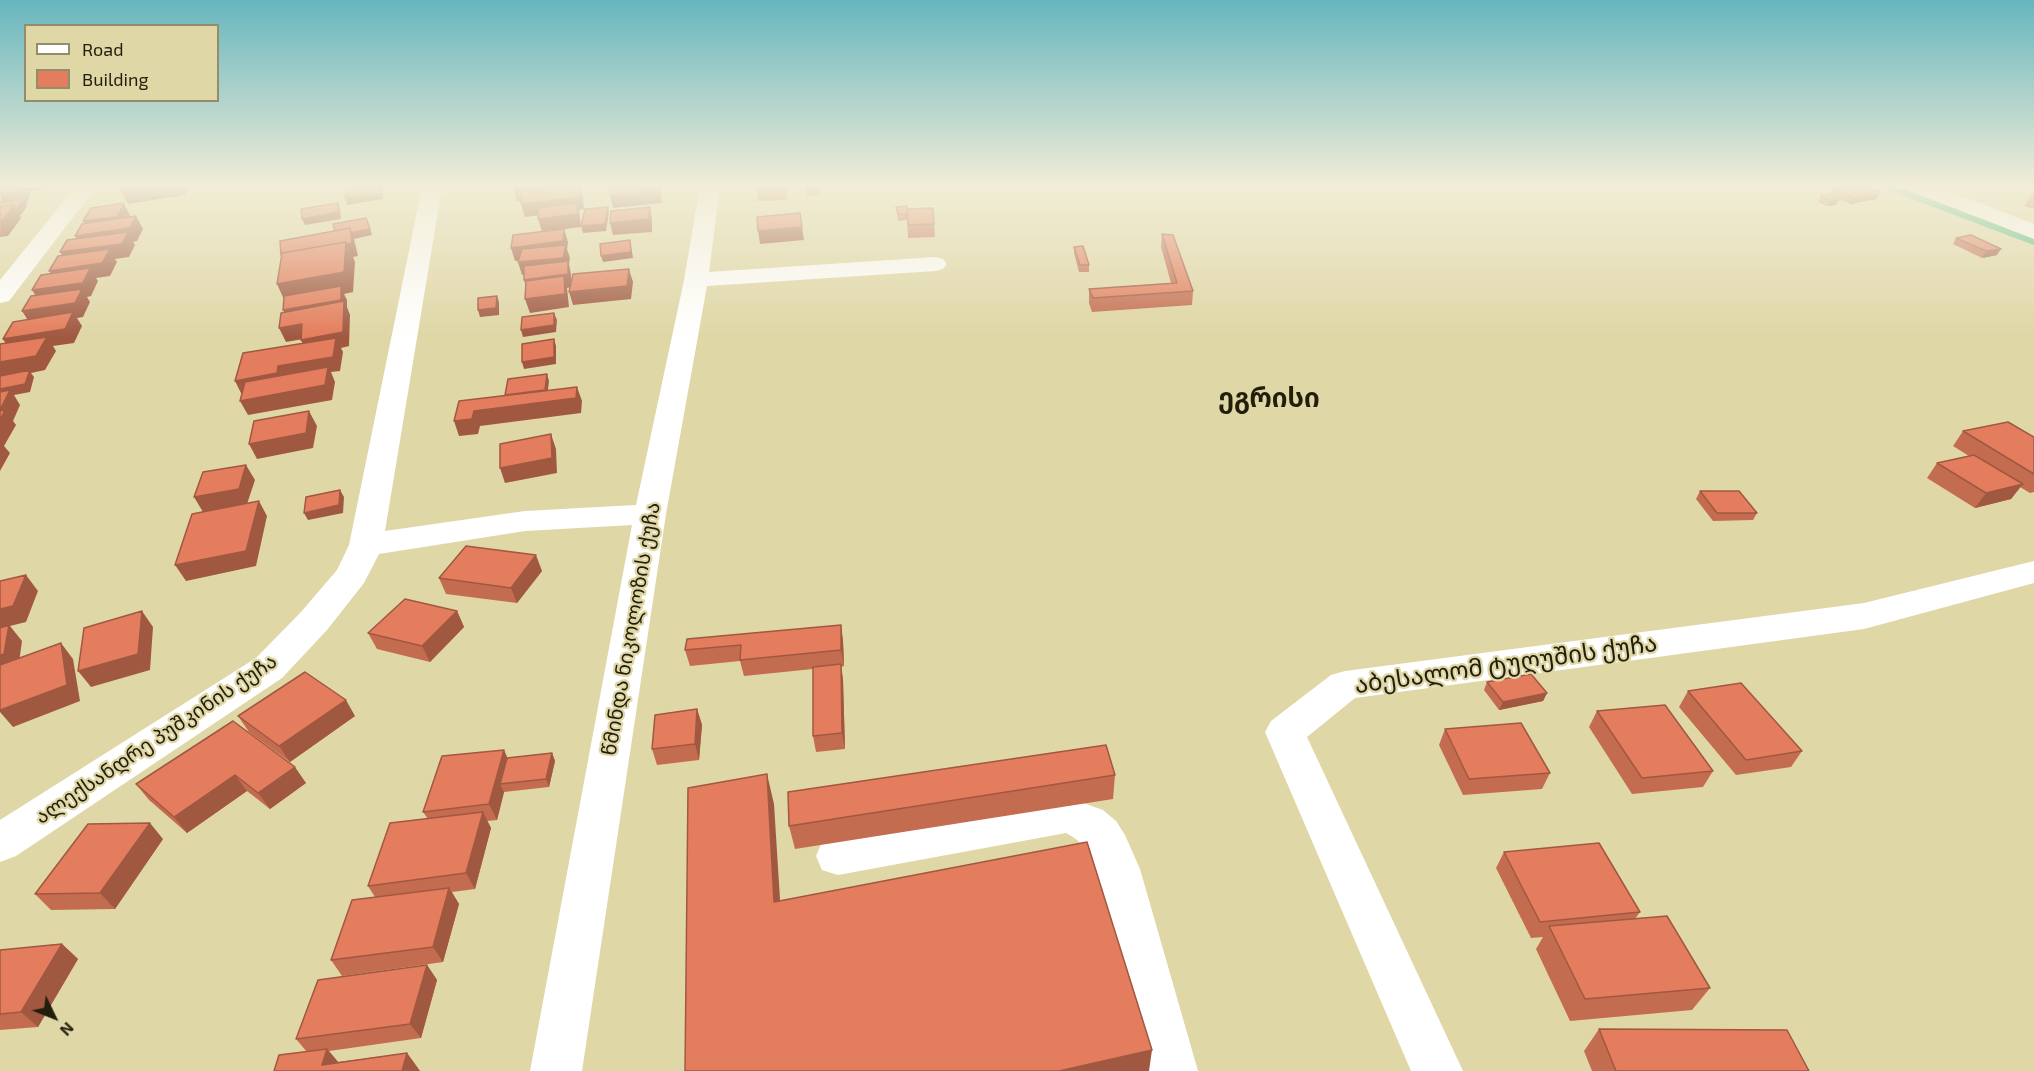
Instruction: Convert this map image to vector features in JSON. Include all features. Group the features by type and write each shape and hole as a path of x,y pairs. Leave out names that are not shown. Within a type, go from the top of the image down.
{"street":[{"path":"0,296 47,237"},
{"name":"ალექსანდრე პუშკინის ქუჩა","path":"0,843 269,668 314,621 352,575 366,545 423,237"},
{"name":"წმინდა ნიკოლოზის ქუჩა","path":"556,1071 650,514 703,237"},
{"path":"696,280 935,264"},
{"path":"366,545 525,521 650,514"},
{"name":"აბესალომ ტუღუშის ქუჩა","path":"1437,1071 1285,732 1345,685 1864,616 2034,572"},
{"path":"838,856 1066,815 1085,820 1105,838 1118,869 1172,1071"}],"building":[{"path":"90,237 126,237 122,244 60,252 67,240"},
{"path":"302,237 351,237 352,243 347,244 346,242 281,255 280,241"},
{"path":"513,237 563,237 563,241 511,248"},
{"path":"1163,237 1174,237 1193,291 1093,298 1089,289 1177,283"},
{"path":"1975,237 2001,249 1986,251 1956,238"},
{"path":"630,240 631,252 601,256 600,244"},
{"path":"346,242 344,272 277,284 282,253"},
{"path":"566,245 563,258 518,262 522,249"},
{"path":"1083,246 1089,265 1080,265 1074,247"},
{"path":"110,249 102,263 49,271 58,256"},
{"path":"568,261 568,274 524,280 524,266"},
{"path":"90,268 83,283 32,290 41,275"},
{"path":"629,269 627,286 569,292 573,274"},
{"path":"564,276 565,294 525,299 526,281"},
{"path":"341,286 341,300 283,310 284,296"},
{"path":"82,289 75,303 22,311 31,296"},
{"path":"497,296 496,308 478,310 478,298"},
{"path":"344,301 343,332 301,340 302,324 279,328 281,313"},
{"path":"73,312 65,329 3,339 13,322"},
{"path":"554,313 554,325 521,330 522,317"},
{"path":"47,337 36,356 0,362 0,344"},
{"path":"336,338 333,357 278,366 277,373 235,381 243,353"},
{"path":"554,339 554,357 522,362 522,344"},
{"path":"328,367 325,385 240,401 245,382"},
{"path":"30,370 25,384 0,389 0,376"},
{"path":"547,374 545,390 505,395 508,379"},
{"path":"577,387 576,398 474,411 472,419 454,421 459,401"},
{"path":"10,390 1,408 0,408 0,392"},
{"path":"309,411 306,433 249,444 254,421"},
{"path":"2008,422 2034,437 2034,474 1963,431"},
{"path":"551,434 552,458 500,468 500,444"},
{"path":"1974,455 2023,484 1986,493 1937,463"},
{"path":"246,465 239,489 194,497 203,472"},
{"path":"340,490 339,505 304,513 306,497"},
{"path":"1700,491 1739,491 1757,513 1717,513"},
{"path":"259,501 246,551 175,565 192,514"},
{"path":"466,546 536,555 511,588 439,578"},
{"path":"26,575 13,606 0,609 0,581"},
{"path":"405,599 457,611 422,646 368,633"},
{"path":"142,611 138,654 78,671 84,628"},
{"path":"9,625 4,654 0,655 0,628"},
{"path":"841,625 841,650 740,660 741,645 685,650 687,639"},
{"path":"61,643 67,685 0,710 0,665"},
{"path":"841,664 842,733 813,736 813,667"},
{"path":"305,672 346,700 279,746 238,716"},
{"path":"1531,674 1547,693 1503,702 1487,682"},
{"path":"1741,683 1802,751 1746,760 1688,691"},
{"path":"1665,705 1713,771 1642,778 1597,711"},
{"path":"697,709 695,744 652,749 655,715"},
{"path":"233,721 295,767 258,793 235,775 174,817 136,784"},
{"path":"1521,723 1550,773 1469,779 1445,729"},
{"path":"1106,745 1115,775 789,826 788,792"},
{"path":"504,750 489,804 423,812 442,756"},
{"path":"552,753 546,779 500,784 507,758"},
{"path":"767,774 774,902 1087,842 1152,1050 1059,1071 685,1071 688,788"},
{"path":"483,812 466,873 368,886 390,823"},
{"path":"150,823 100,893 35,894 88,824"},
{"path":"1599,843 1640,912 1540,922 1504,852"},
{"path":"449,888 433,947 331,960 352,900"},
{"path":"1667,916 1710,988 1585,999 1549,926"},
{"path":"62,944 21,1012 0,1014 0,950"},
{"path":"427,965 410,1024 296,1039 318,980"},
{"path":"1599,1029 1787,1030 1809,1071 1616,1071"},
{"path":"327,1049 322,1065 407,1053 402,1071 274,1071 279,1055"}],"waterway":[{"path":"2021,237 2034,242"}],"district":[{"name":"ეგრისი","path":"1269,398"}]}
